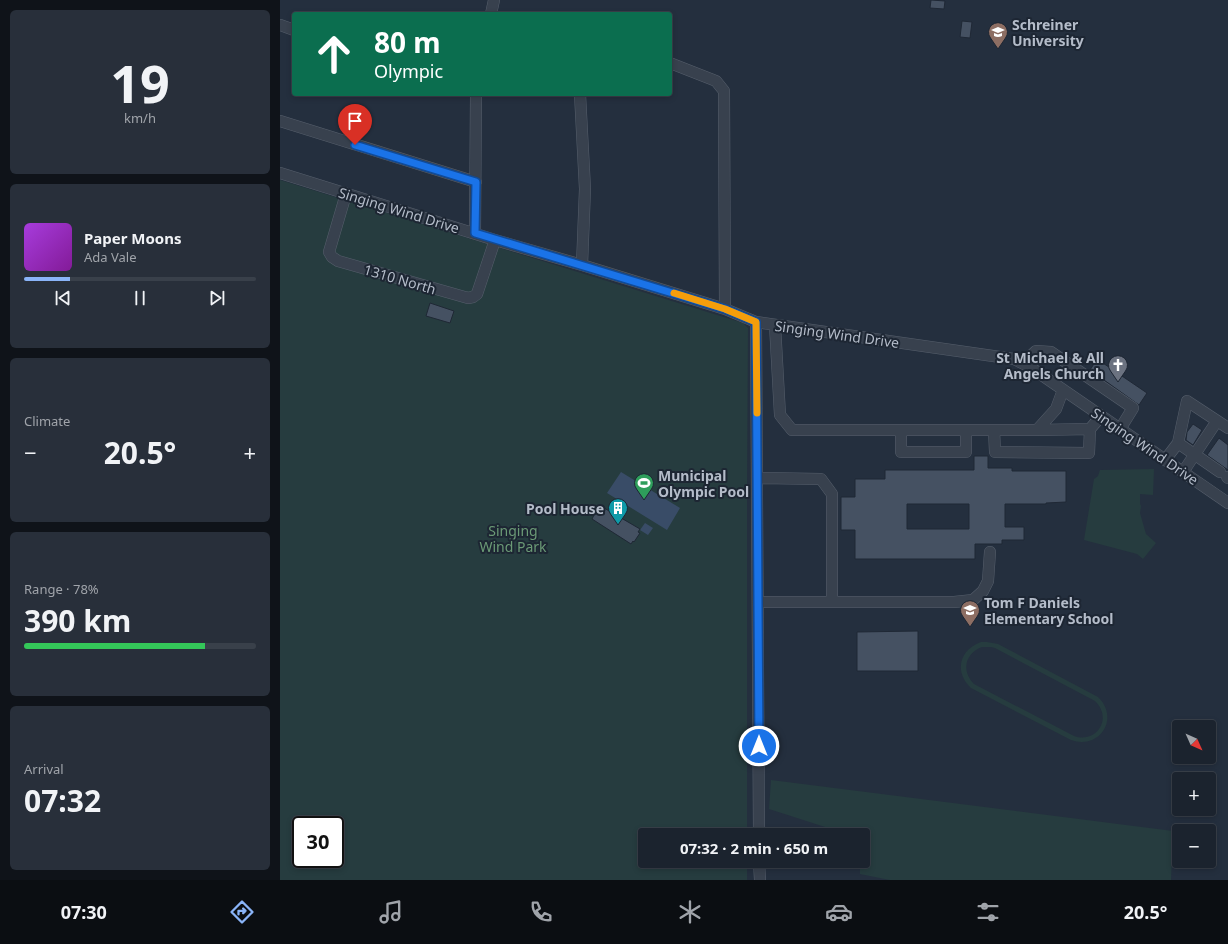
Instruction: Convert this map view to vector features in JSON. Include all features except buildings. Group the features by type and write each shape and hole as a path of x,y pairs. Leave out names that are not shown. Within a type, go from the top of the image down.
{"street":[{"path":"491,12 494,0"},
{"path":"280,25 292,29"},
{"path":"672,64 716,81 724,91 725,309"},
{"path":"475,233 476,96"},
{"path":"580,96 585,188 582,264"},
{"path":"280,121 476,182"},
{"name":"Singing Wind Drive","path":"280,173 495,240 582,264 725,309 756,322 1014,359 1030,367 1228,503"},
{"name":"1310 North","path":"346,194 329,252 332,257 338,261 468,298 477,294 495,240"},
{"path":"756,322 759,828"},
{"path":"775,325 780,415 792,430 1090,429"},
{"path":"1023,364 1036,351 1052,352 1133,408 1120,429"},
{"path":"1037,430 1056,409 1063,390"},
{"path":"1165,460 1178,443 1187,401 1228,428"},
{"path":"994,430 995,452 1089,453 1090,429 1101,416"},
{"path":"1183,472 1217,421"},
{"path":"901,430 901,452 966,452 966,430"},
{"path":"1178,443 1225,475"},
{"path":"757,478 821,479 832,494 832,602"},
{"path":"758,602 954,602 973,600 983,591 988,581 990,552"},
{"path":"759,868 760,880"}],"green space":[{"name":"Singing Wind Park","path":"280,180 743,323 748,328 747,828 638,828 638,868 747,868 747,880 280,880"},
{"path":"1154,469 1153,495 1140,494 1140,513 1146,534 1156,543 1143,559 1137,554 1084,540 1094,479 1098,476 1100,470"},
{"path":"981,642 998,644 1098,697 1104,705 1107,714 1107,722 1104,730 1091,740 1081,742 1071,740 971,688 962,675 961,662 968,650","holes":["982,647 991,647 1095,701 1103,715 1100,728 1090,736 1074,736 974,684 967,674 966,668 969,658 976,650"]},
{"path":"771,780 1172,831 1171,880 890,880 860,874 860,868 870,868 870,828 828,828 769,809"}],"water":[{"name":"Municipal Olympic Pool","path":"621,472 680,508 667,530 607,493"},
{"path":"645,523 653,528 648,535 640,530"}],"slow traffic":[{"path":"674,293 725,309 756,322 757,413"}],"place":[{"name":"Schreiner University","path":"998,49"},
{"name":"St Michael & All Angels Church","path":"1118,382"},
{"name":"Municipal Olympic Pool","path":"644,500"},
{"name":"Pool House","path":"618,525"},
{"name":"Tom F Daniels Elementary School","path":"970,627"}],"route":[{"path":"355,145 476,182 475,233 582,264 725,309 756,322 759,746"}]}
